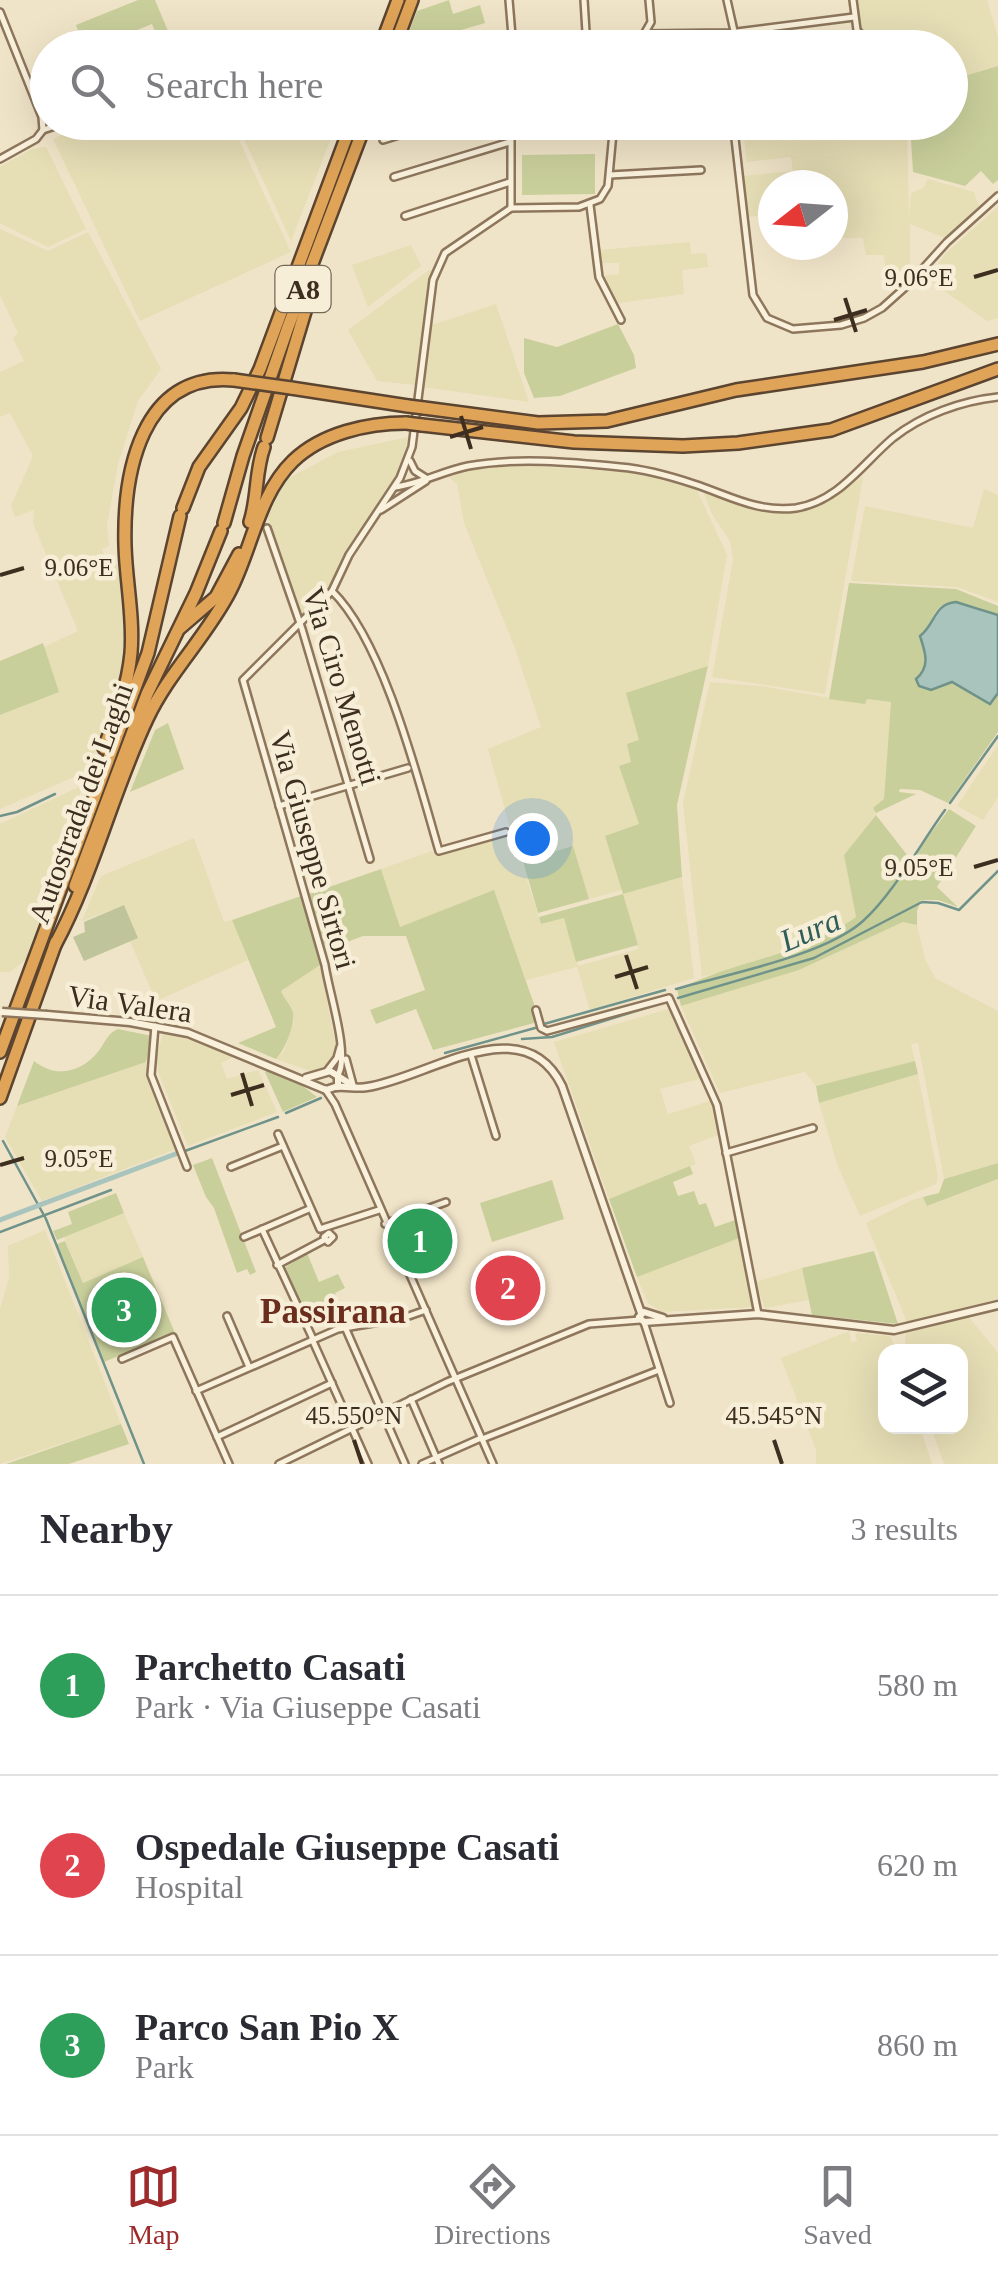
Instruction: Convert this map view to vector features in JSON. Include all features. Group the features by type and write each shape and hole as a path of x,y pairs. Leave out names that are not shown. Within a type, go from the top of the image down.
{"highway":[{"path":"387,30 398,0"},
{"path":"401,30 412,0"},
{"name":"Autostrada dei Laghi","path":"0,1052 148,653 182,512 199,468 241,408 260,369 345,140"},
{"name":"Autostrada dei Laghi","path":"0,1098 128,743 222,527 263,396 359,140"},
{"name":"A8","path":"177,630 216,597 237,558 255,505 256,476 265,442 335,206"},
{"path":"95,791 98,766 130,663 126,508 143,438 160,406 179,388 208,380 234,380 538,423 607,421 722,393 923,362 998,344"},
{"path":"55,945 77,902 146,722 161,693 229,594 266,501 278,479 297,458 332,437 369,426 406,424 574,442 667,446 710,446 796,436 846,425 998,369"}],"street":[{"path":"509,0 512,30"},
{"path":"584,0 585,30"},
{"path":"647,30 651,22 650,0"},
{"path":"727,0 734,30"},
{"path":"853,0 857,30"},
{"path":"0,12 30,87"},
{"path":"743,30 854,17"},
{"path":"0,159 34,140"},
{"path":"301,626 332,591 410,458 436,268 445,253 511,208 590,205 603,196 610,175 613,140"},
{"path":"736,140 752,290 764,315 778,325 796,330 854,322 885,306 998,196"},
{"path":"394,177 510,142 511,208"},
{"path":"610,175 701,170"},
{"path":"405,216 510,182"},
{"path":"590,205 599,277 621,320"},
{"path":"394,487 470,465 515,462 620,467 690,482 754,506 790,509 812,504 843,486 886,444 917,422 966,403 998,396"},
{"path":"410,458 415,471 426,478"},
{"path":"374,515 437,475"},
{"path":"394,487 400,493 407,492"},
{"name":"Via Ciro Menotti","path":"267,528 301,626 370,859"},
{"path":"332,591 360,625 409,753 439,851 506,832"},
{"name":"Via Giuseppe Sirtori","path":"301,626 245,678 243,685 325,966 343,1049 338,1075"},
{"path":"278,806 408,768"},
{"path":"536,1010 538,1024 547,1031 667,996 712,1092 758,1314"},
{"name":"Via Valera","path":"1,1012 158,1029 207,1039 324,1089"},
{"path":"158,1029 150,1053 151,1075 187,1167"},
{"path":"340,1034 338,1058 320,1082 334,1104 493,1464"},
{"path":"343,1049 356,1086"},
{"path":"324,1089 370,1087 492,1049 519,1052 551,1074 565,1096 670,1402"},
{"path":"472,1055 496,1136"},
{"path":"303,1078 324,1073 338,1075 356,1086"},
{"path":"334,1104 338,1075"},
{"path":"726,1153 813,1128"},
{"path":"278,1134 309,1209 326,1232"},
{"path":"230,1167 283,1146"},
{"path":"385,1224 446,1202"},
{"path":"244,1237 309,1209"},
{"path":"278,1265 326,1232 379,1210"},
{"path":"262,1229 368,1464"},
{"path":"280,1464 456,1378 589,1324 644,1317 758,1314 894,1330 998,1306"},
{"path":"196,1391 344,1327 403,1318 426,1310"},
{"path":"227,1316 250,1367"},
{"path":"344,1327 405,1464"},
{"path":"122,1359 173,1337 229,1464"},
{"path":"422,1464 438,1461 482,1438 659,1370"},
{"path":"217,1437 332,1383"},
{"path":"411,1399 438,1461"}],"shaded area":[{"path":"856,0 987,0 998,37 998,66 968,75 968,30 860,29"},
{"path":"53,140 239,140 291,252 140,321"},
{"path":"244,140 330,140 291,241"},
{"path":"744,140 907,140 909,218 911,193 923,188 928,179 974,192 979,206 945,238 910,224 910,276 897,285 887,284 884,255 866,255 863,238 848,238 848,170 793,170 791,157 747,162"},
{"path":"46,147 86,229 48,247 0,223 0,167 32,149"},
{"path":"758,174 758,216 747,217 743,176"},
{"path":"998,207 998,318 987,321 927,279 946,253"},
{"path":"0,229 48,251 88,232 161,369 138,401 118,464 107,525 109,546 102,549 107,561 119,565 125,628 121,674 111,710 88,771 0,809 0,715 58,692 44,647 78,631 33,523 34,510 15,517 11,506 33,456 10,413 0,417 0,372 24,361 13,338 18,333 0,295"},
{"path":"690,242 691,254 706,253 708,267 682,270 684,294 612,304 601,276 619,274 619,263 600,263 599,250"},
{"path":"411,245 421,266 368,307 352,265"},
{"path":"433,270 416,385 377,381 348,330"},
{"path":"496,304 529,402 423,387 432,325"},
{"path":"408,437 402,467 329,590 304,617 267,515 287,479 338,452"},
{"path":"533,466 638,473 696,488 727,555 708,666 639,741 632,762 619,766 639,825 605,836 622,890 589,899 572,846 527,880 541,924 564,918 578,966 638,949 623,894 682,877 694,978 590,1010 577,967 526,980 494,891 400,927 381,869 432,851 435,856 512,835 488,749 541,727 515,648 464,523 457,484 448,476 476,467"},
{"path":"863,477 825,694 712,677 733,560 730,541 712,514 702,489 745,506 791,511 817,505"},
{"path":"984,489 998,495 998,602 957,587 851,581 865,506 973,528"},
{"path":"710,682 760,686 865,704 867,699 891,702 884,800 874,808 877,813 844,855 856,917 789,953 702,977 683,803"},
{"path":"998,745 998,797 983,820 957,806"},
{"path":"83,785 27,959 10,972 0,972 0,824"},
{"path":"194,838 224,922 232,920 248,960 156,1001 130,941 138,938 124,905 82,921 101,876"},
{"path":"903,922 917,925 925,959 935,978 998,1011 998,1163 944,1179 918,1043 911,1044 915,1061 816,1086 805,1072 720,1093 681,1006 799,970"},
{"path":"320,965 336,1046 331,1061 310,1071 276,1059 284,1051 294,1020 281,991"},
{"path":"672,1008 704,1078 660,1089 668,1114 713,1100 721,1134 689,1146 696,1164 609,1199 554,1042"},
{"path":"163,1034 238,1055 221,1063 227,1079 258,1070 277,1112 188,1146 158,1072 157,1054"},
{"path":"146,1062 149,1084 176,1149 42,1201 5,1137 17,1106"},
{"path":"918,1074 938,1177 936,1184 860,1216 837,1164 819,1103"},
{"path":"998,1179 998,1299 907,1322 866,1223 912,1200 923,1197 928,1206"},
{"path":"124,1213 143,1257 83,1283 64,1237"},
{"path":"45,1230 121,1424 0,1464 0,1309 9,1278 8,1246"},
{"path":"742,1237 755,1307 662,1312 648,1303 637,1277"},
{"path":"802,1268 809,1300 765,1308 755,1282"},
{"path":"968,1316 998,1353 998,1464 944,1464 933,1434 968,1434 968,1344 905,1344 906,1331"},
{"path":"849,1331 851,1342 857,1341 855,1333 890,1336 893,1344 878,1344 878,1434 922,1434 932,1464 816,1464 816,1450 781,1358"}],"green space":[{"path":"138,0 155,0 168,30 154,30 152,24 137,30 78,30 76,25"},
{"path":"449,0 453,14 480,5 485,23 461,30 410,30 417,11"},
{"path":"998,66 998,180 993,184 981,171 965,186 913,172 911,140 968,140 968,75"},
{"path":"595,154 595,194 522,195 522,155"},
{"path":"618,324 634,355 636,368 560,396 534,398 524,373 524,338 557,347"},
{"path":"849,583 956,589 998,606 998,615 966,604 943,605 920,636 931,690 952,682 968,688 986,703 994,701 998,693 998,732 948,803 920,790 900,789 899,792 916,794 876,813 873,808 884,799 891,702 867,699 865,704 829,699"},
{"path":"43,643 59,692 0,715 0,661"},
{"path":"708,666 677,805 682,877 623,894 605,836 639,824 619,766 631,762 627,744 639,740 626,693"},
{"path":"168,723 184,769 130,792 155,730"},
{"path":"949,809 976,826 937,887 958,907 938,900 921,900 917,925 903,922 799,970 681,1006 677,990 790,950 856,917 844,855 876,815 911,860"},
{"path":"573,846 589,899 538,913 523,861"},
{"path":"381,869 400,927 494,890 534,1004 534,1023 433,1050 416,1009 376,1024 370,1010 425,990 406,936 363,936 326,950 309,894"},
{"path":"623,894 638,945 576,962 564,918 541,924 539,917"},
{"path":"301,896 320,965 281,991 293,1018 286,1043 276,1059 238,1043 276,1027 232,920"},
{"path":"124,905 138,938 84,961 73,937 85,932 84,922"},
{"path":"118,1029 152,1036 146,1062 17,1106 34,1061 50,1070 75,1069 90,1060"},
{"path":"915,1061 918,1074 819,1103 816,1086"},
{"path":"267,1070 300,1084 317,1097 283,1112"},
{"path":"212,1158 256,1272 250,1275 247,1269 237,1273 214,1208 193,1165"},
{"path":"998,1163 998,1179 927,1206 923,1197 939,1193 944,1179"},
{"path":"690,1166 693,1174 673,1182 678,1196 694,1191 699,1205 706,1203 715,1227 738,1219 742,1237 637,1277 609,1199"},
{"path":"552,1180 564,1219 492,1242 480,1203"},
{"path":"116,1193 124,1213 57,1240 53,1231 72,1224 68,1212"},
{"path":"65,1241 83,1283 143,1257 175,1333 104,1362 57,1244"},
{"path":"874,1251 898,1324 812,1315 802,1268"},
{"path":"307,1253 319,1282 338,1274 345,1288 335,1293 348,1323 340,1326 332,1308 306,1319 283,1269"},
{"path":"121,1424 129,1444 69,1464 6,1464"}],"water":[{"path":"956,602 998,615 998,693 990,704 952,682 931,690 919,686 916,679 925,664 920,636 943,606"}],"waterway":[{"path":"950,803 998,736"},
{"path":"0,816 55,794"},
{"path":"676,989 800,954 846,933 885,897 945,810"},
{"name":"Lura","path":"678,998 814,958 922,902 959,910 998,871"},
{"path":"544,1024 665,990"},
{"name":"Lura","path":"522,1039 552,1037 665,1002"},
{"path":"445,1053 535,1028"},
{"path":"286,1113 321,1098"},
{"path":"185,1151 278,1117"},
{"path":"3,1141 46,1219 144,1464"},
{"path":"0,1220 178,1153"},
{"name":"Lura","path":"0,1232 111,1190"}],"place":[{"name":"Parchetto Casati","path":"420,1241"},
{"name":"Ospedale Giuseppe Casati","path":"508,1288"},
{"name":"Parco San Pio X","path":"124,1310"}],"district":[{"name":"Passirana","path":"333,1311"}]}
